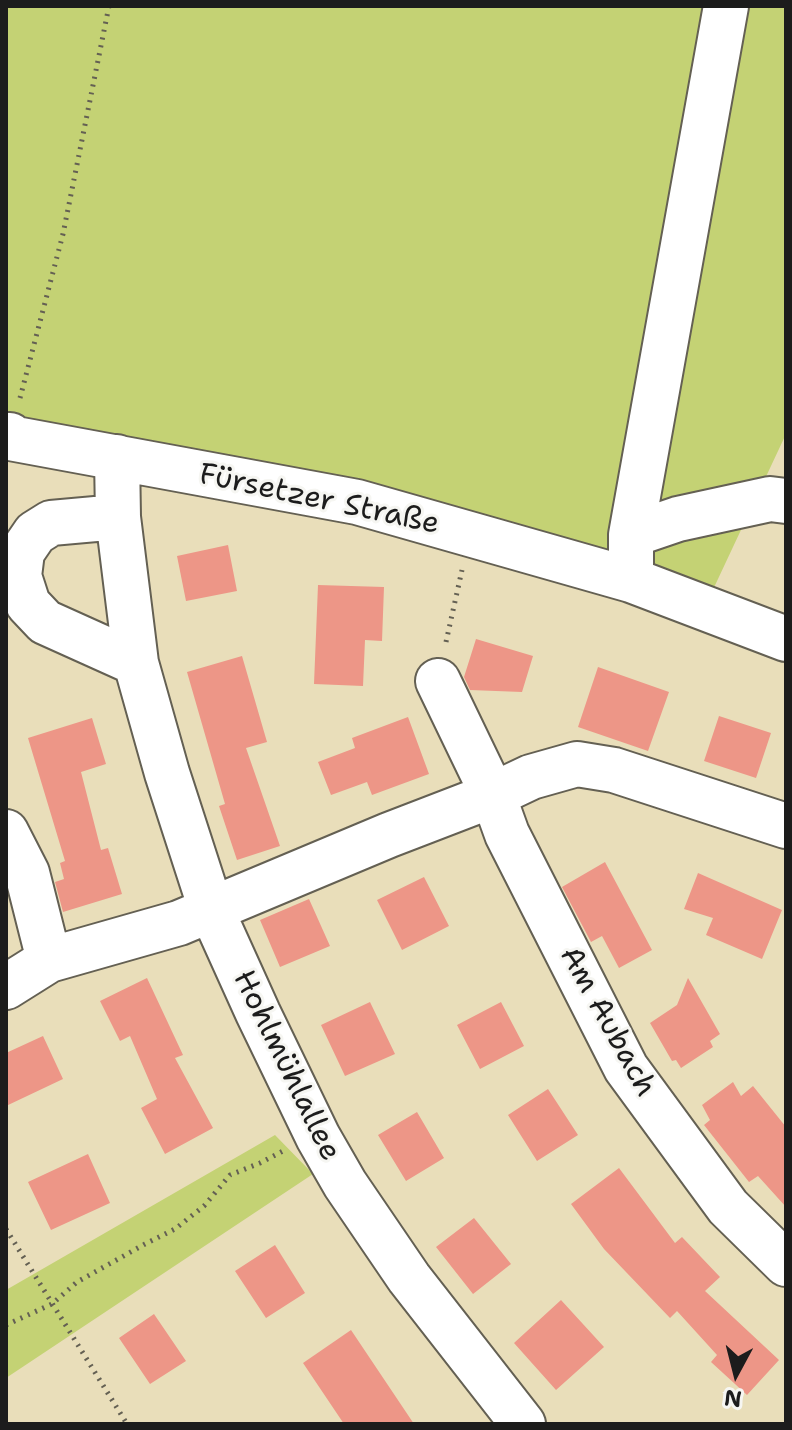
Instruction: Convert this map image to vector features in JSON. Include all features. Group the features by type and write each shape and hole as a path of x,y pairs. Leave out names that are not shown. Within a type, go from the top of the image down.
{"street":[{"path":"631,580 631,535 726,6"},
{"name":"Fürsetzer Straße","path":"8,436 357,502 631,580 786,639"},
{"name":"Hohlmühlallee","path":"117,457 118,517 136,663 167,773 211,909 318,1137 345,1184 409,1278 523,1424"},
{"path":"631,535 678,519 770,499 786,501"},
{"path":"118,517 51,523 35,533 22,552 19,576 28,604 45,622 136,663"},
{"name":"Am Aubach","path":"438,681 493,795 507,834 626,1068 728,1207 786,1264"},
{"path":"6,987 49,960 179,923 531,777 577,764 614,770 786,826"},
{"path":"6,832 27,873 49,960"}],"path":[{"path":"8,436 63,234 109,6"},
{"path":"438,681 470,534"},
{"path":"6,1325 52,1304 77,1282 175,1229 204,1206 230,1175 292,1145 318,1137"},
{"path":"6,1229 127,1424"}],"green space":[{"path":"6,6 786,6 786,434 710,596 6,421"},
{"path":"275,1135 313,1174 6,1378 6,1290"}],"building":[{"path":"228,545 237,591 186,601 177,556"},
{"path":"318,585 384,587 382,641 365,640 363,686 314,684"},
{"path":"476,639 533,656 522,692 470,690 464,677"},
{"path":"242,656 267,742 246,748 280,846 237,860 219,806 225,804 187,672"},
{"path":"598,667 669,692 648,751 578,727"},
{"path":"719,716 771,733 756,778 704,761"},
{"path":"408,717 429,774 372,795 367,782 331,795 318,762 355,748 352,738"},
{"path":"92,718 106,764 81,772 101,850 108,848 122,894 63,912 55,882 64,879 60,863 65,861 28,738"},
{"path":"605,862 652,950 619,968 602,936 591,942 562,887"},
{"path":"698,873 782,910 762,959 706,935 713,918 684,909"},
{"path":"424,877 449,926 402,950 377,900"},
{"path":"309,899 330,946 280,967 260,920"},
{"path":"147,978 183,1055 175,1058 213,1128 165,1154 141,1108 157,1099 130,1036 120,1041 100,1001"},
{"path":"688,978 720,1034 710,1041 713,1047 681,1068 676,1060 672,1061 650,1023 677,1005"},
{"path":"370,1002 395,1054 345,1076 321,1025"},
{"path":"501,1002 524,1046 480,1069 457,1025"},
{"path":"43,1036 63,1079 6,1106 6,1053"},
{"path":"733,1082 741,1096 753,1086 786,1127 786,1207 758,1176 749,1182 704,1125 710,1120 702,1105"},
{"path":"548,1089 578,1135 537,1161 508,1115"},
{"path":"417,1112 444,1158 406,1181 378,1135"},
{"path":"88,1154 110,1203 51,1230 28,1182"},
{"path":"619,1168 675,1243 682,1237 720,1277 705,1291 779,1360 747,1395 711,1362 717,1355 677,1311 670,1318 604,1249 571,1204"},
{"path":"474,1218 511,1264 473,1294 436,1247"},
{"path":"275,1245 305,1293 266,1318 235,1271"},
{"path":"561,1300 604,1347 556,1390 514,1343"},
{"path":"154,1314 186,1361 150,1384 119,1338"},
{"path":"351,1330 414,1424 344,1424 303,1363"}]}
